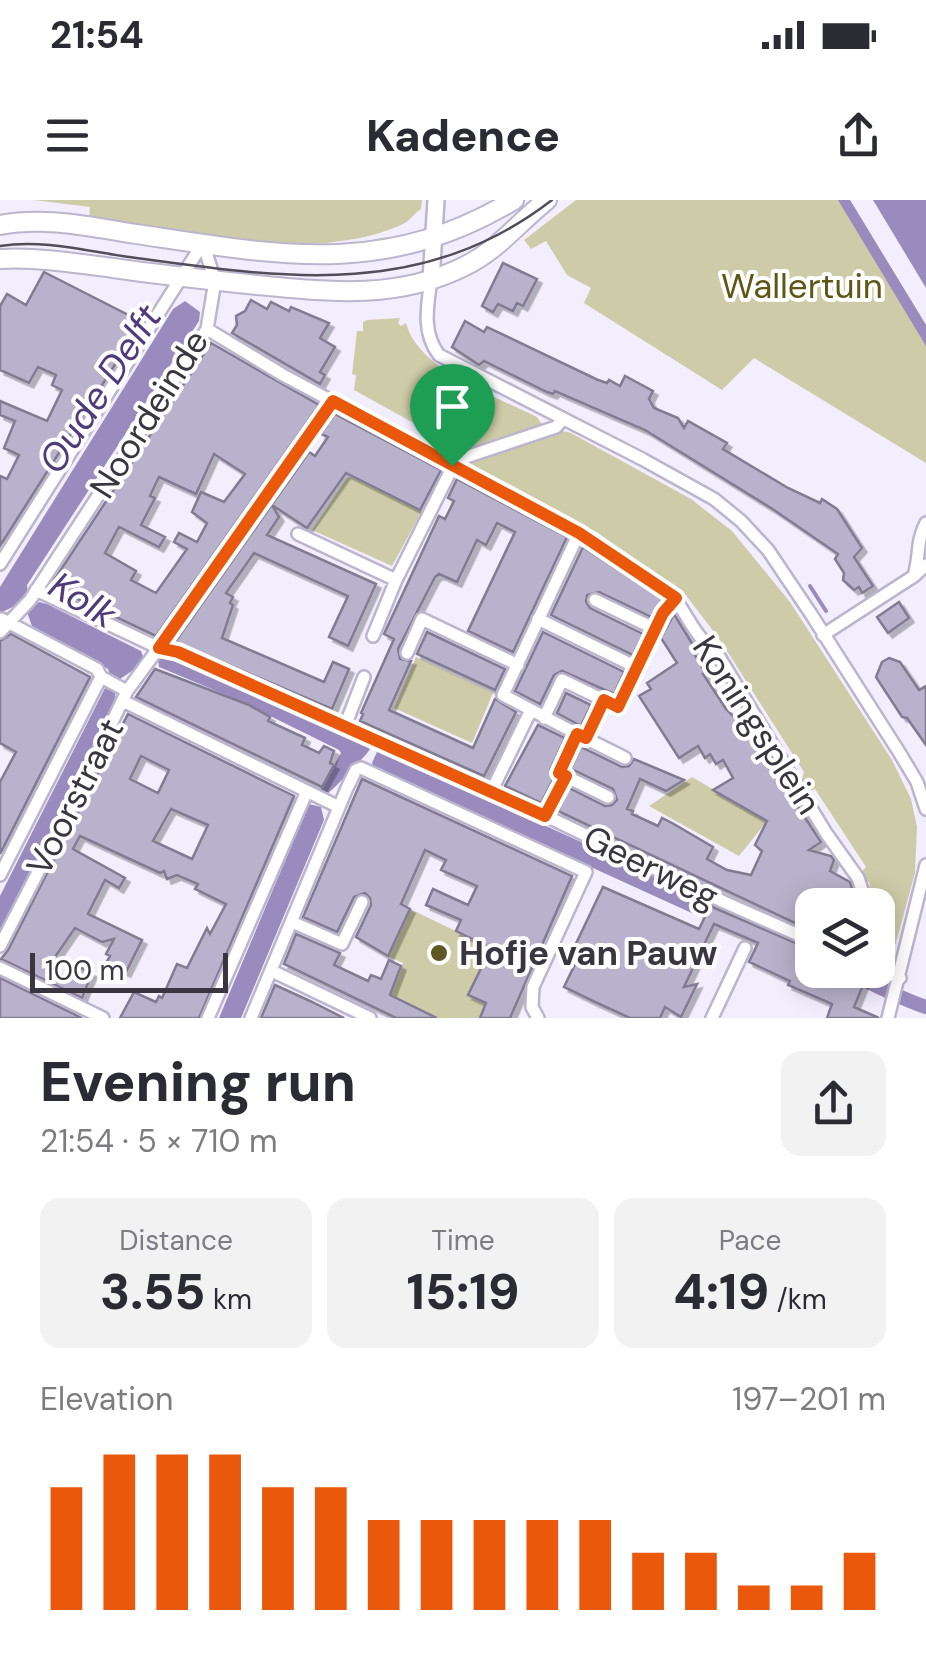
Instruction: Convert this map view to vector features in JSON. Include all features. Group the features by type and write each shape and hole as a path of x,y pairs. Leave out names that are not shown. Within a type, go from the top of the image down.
{"main road":[{"path":"0,225 35,220 290,255 331,256 434,238 476,222 514,200"},
{"path":"0,260 40,259 181,278 353,293 405,288 471,263 499,246 547,200"}],"street":[{"path":"436,200 427,307 428,338 439,355 714,500 741,522 768,550 824,635 899,752 926,808"},
{"name":"Noordeinde","path":"0,564 204,244"},
{"name":"Noordeinde","path":"2,624 30,600 206,329 214,281 204,244"},
{"name":"Koningsplein","path":"206,329 579,533 676,598 703,643 714,650 861,888"},
{"path":"115,687 152,658 333,401"},
{"path":"374,636 396,580 452,466 460,459 556,427 563,419"},
{"path":"914,576 916,549 926,524"},
{"path":"579,533 504,696 625,758"},
{"path":"298,534 396,580"},
{"path":"824,635 926,564"},
{"path":"544,718 562,680 617,708 655,629 676,598"},
{"path":"30,600 152,658"},
{"path":"595,600 655,629"},
{"path":"407,653 422,619 518,665"},
{"path":"538,619 638,668"},
{"path":"2,624 97,669 115,687 334,805"},
{"name":"Geerweg","path":"152,658 178,652 492,790 795,933"},
{"path":"345,726 364,678"},
{"name":"Voorstraat","path":"0,874 115,687"},
{"name":"Voorstraat","path":"0,946 115,687"},
{"path":"604,700 559,773 608,797"},
{"path":"492,790 530,712"},
{"path":"251,1018 292,922 334,805 356,770 365,769 586,872 534,987 532,1007 538,1018"},
{"path":"545,816 566,776"},
{"path":"208,1018 311,793"},
{"path":"888,1018 926,866"},
{"path":"292,922 342,944 362,902"},
{"path":"712,1018 745,948"},
{"path":"0,968 102,1018"},
{"path":"272,972 370,1018"},
{"path":"895,976 900,978"}],"green space":[{"path":"34,200 422,200 421,209 406,222 374,235 324,243 276,244 337,247 387,237 389,246 336,253 37,216 37,211 89,218 90,207"},
{"name":"Wallertuin","path":"576,200 850,200 926,325 926,463 754,358 722,390 584,303 591,288 567,275 546,241 531,249 524,240"},
{"path":"400,318 398,323 406,323 413,340 426,355 460,380 537,417 543,426 571,433 691,499 732,531 790,602 892,760 911,799 917,827 915,873 895,946 895,888 870,888 861,872 866,867 815,789 807,792 801,783 804,772 720,640 685,594 598,533 449,455 442,450 446,441 354,390 357,331 363,331 363,322"},
{"path":"352,476 422,511 392,566 312,530"},
{"path":"416,657 493,693 472,743 394,708"},
{"path":"692,777 767,821 739,856 649,806"},
{"name":"Hofje van Pauw","path":"410,909 491,948 469,994 485,1003 479,1018 432,1018 377,993 398,978 403,963 387,956"}],"shaded area":[{"path":"838,200 850,200 926,325 926,346"},
{"path":"873,200 926,200 926,288"},
{"path":"185,301 200,312 199,321 27,585 28,595 0,613 0,587 173,309"},
{"path":"39,602 141,651 144,659 120,679 110,675 108,669 32,626 27,612"},
{"path":"168,656 367,744 370,749 327,794 320,790 341,753 339,750 238,700 159,667 158,659"},
{"path":"105,688 115,692 116,703 28,883 0,930 0,896"},
{"path":"377,752 795,939 795,960 374,768"},
{"path":"309,804 321,807 324,820 241,1018 219,1018"}],"building":[{"path":"503,263 537,279 523,306 517,303 513,311 498,304 493,312 482,306"},
{"path":"44,272 142,322 0,546 0,476 7,479 19,455 4,448 15,421 0,415 0,401 47,421 62,390 52,385 56,375 38,367 29,383 0,370 0,306 7,294 26,305"},
{"path":"251,300 267,309 271,302 289,311 291,307 329,323 320,338 335,347 320,372 325,375 320,384 232,333 237,325 236,316 245,311"},
{"path":"465,321 484,332 487,327 598,380 620,386 625,376 653,391 649,399 654,408 678,418 684,428 688,421 727,443 723,449 788,488 820,503 822,499 837,509 862,548 854,557 873,586 862,593 859,587 854,590 843,580 844,573 835,559 838,554 645,430 555,391 547,392 484,361 479,365 452,347"},
{"path":"211,343 319,405 156,636 50,586","holes":["214,454 245,474 224,502 201,492 192,512 207,523 197,542 179,533 174,542 187,549 156,593 131,580 136,571 105,553 119,527 159,547 165,537 141,525 155,498 150,496 159,477 196,494"]},
{"path":"335,414 441,470 420,510 346,473 307,528 272,505 279,517 267,535 376,584 348,646 329,637 348,596 254,553 226,593 233,597 233,605 222,638 324,682 333,662 349,669 332,709 175,642 309,452 315,456 328,437 321,434"},
{"path":"457,479 567,537 513,652 468,631 515,532 497,523 486,545 477,540 457,582 439,574 435,577 398,649 400,659 411,661 389,710 473,748 495,699 516,712 484,776 360,721 394,639 384,634 439,516 445,519 454,501 448,498"},
{"path":"583,547 663,599 651,617 599,592 587,595 590,608 643,634 633,655 551,615"},
{"path":"899,602 909,618 888,633 877,617"},
{"path":"674,614 696,650 693,652 706,673 703,674 726,709 748,731 821,842 809,850 831,856 834,860 830,871 850,882 852,888 795,888 795,923 558,811 569,788 605,806 617,800 613,789 571,769 581,747 622,767 629,766 634,759 684,780 666,791 640,779 627,809 632,814 658,826 662,818 672,823 713,847 707,859 727,870 751,875 762,851 755,845 767,821 713,790 733,778 723,760 716,764 710,754 705,758 698,746 679,758 639,696 651,689 647,683 677,663 661,638"},
{"path":"427,632 505,669 495,690 417,654"},
{"path":"543,632 624,672 614,694 562,671 554,675 540,704 515,691"},
{"path":"11,634 90,677 0,854 0,782 16,752 0,743 0,641"},
{"path":"889,658 900,662 919,690 926,686 926,745 876,677 882,662"},
{"path":"155,669 249,705 270,717 268,721 305,738 302,745 319,753 324,746 334,751 330,763 334,765 322,787 136,697"},
{"path":"566,693 591,705 581,726 557,713"},
{"path":"128,714 294,796 199,1018 120,1018 134,992 156,1002 159,996 162,998 177,964 187,968 207,928 210,934 226,904 195,889 198,884 177,875 167,879 164,871 160,873 80,836 73,849 125,878 119,888 105,880 88,914 142,940 126,972 106,963 114,939 102,942 75,928 48,967 71,979 77,966 92,973 82,998 1,959","holes":["141,756 169,770 158,793 130,779","171,809 208,825 192,859 153,841"]},
{"path":"538,725 565,738 550,770 553,780 541,803 505,786"},
{"path":"362,779 572,876 510,1018 480,1018 486,1003 468,995 491,948 456,931 461,920 426,905 433,889 468,905 477,886 441,870 446,860 425,850 401,904 410,909 388,956 356,937 371,905 365,893 354,897 337,932 303,917"},
{"path":"603,887 699,929 710,906 795,943 795,988 862,988 854,1007 879,1018 827,1018 832,1004 788,985 790,981 749,962 758,943 714,924 684,987 697,984 681,1017 665,1007 660,1018 630,1018 564,987 579,956 572,952"},
{"path":"296,934 340,953 334,965 368,981 371,975 381,979 389,960 401,966 390,995 437,1018 396,1018 284,964"},
{"path":"0,978 82,1018 0,1018"},
{"path":"275,985 310,1001 344,1018 261,1018"}],"waterway":[{"path":"810,586 826,611"},
{"path":"881,988 926,1007"}],"tram line":[{"path":"0,246 48,245 241,271 348,274 401,268 452,254 502,232 552,200"}],"place":[{"name":"Hofje van Pauw","path":"439,953"}],"route":[{"path":"333,401 452,466 579,533 676,598 663,613 618,707 604,700 586,738 577,734 559,773 566,776 545,816 178,652 159,648 333,401"}],"water label":[{"name":"Oude Delft","path":"100,389"},
{"name":"Kolk","path":"83,600"}]}
